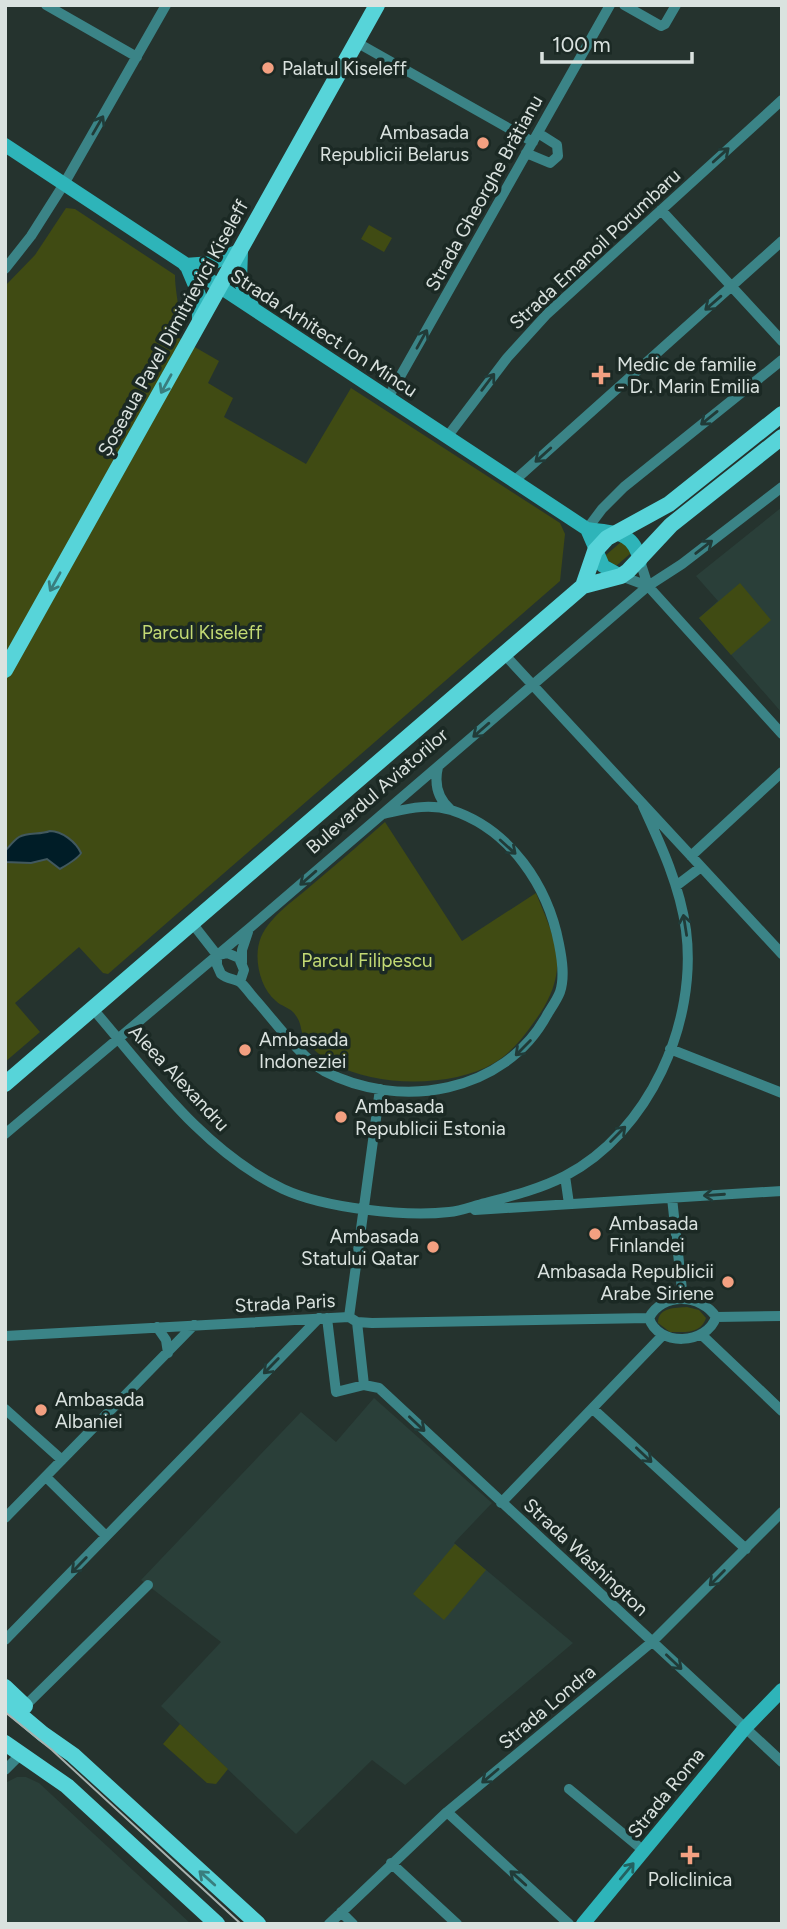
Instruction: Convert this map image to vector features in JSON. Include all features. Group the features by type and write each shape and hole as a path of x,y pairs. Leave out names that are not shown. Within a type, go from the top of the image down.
{"main road":[{"name":"Șoseaua Pavel Dimitrievici Kiseleff","path":"5,670 377,5"},
{"name":"Strada Arhitect Ion Mincu","path":"5,145 587,529 613,533"},
{"path":"199,324 200,295 185,265 212,262 241,250 240,281 254,310"},
{"path":"583,586 595,551 613,533 655,513 782,414"},
{"path":"583,586 621,576 640,561 669,528 782,437"},
{"path":"587,529 603,566 621,576"},
{"path":"613,533 633,541 640,561"},
{"name":"Bulevardul Aviatorilor","path":"5,1084 583,586"},
{"path":"5,1688 16,1707 73,1755 258,1924"},
{"name":"Strada Roma","path":"583,1924 745,1728 782,1689"},
{"path":"5,1729 216,1924"},
{"path":"5,1743 67,1786"}],"street":[{"path":"46,5 137,57"},
{"path":"5,269 31,236 64,184 166,5"},
{"name":"Strada Gheorghe Brătianu","path":"388,398 610,5"},
{"path":"624,5 661,26 676,5"},
{"path":"356,42 535,137 557,145 558,156 550,163 526,153"},
{"name":"Strada Emanoil Porumbaru","path":"447,437 527,335 782,100"},
{"path":"661,209 782,341"},
{"path":"514,481 782,241"},
{"path":"587,529 602,509 631,480 782,360"},
{"name":"Bulevardul Aviatorilor","path":"5,1133 252,926 648,586 682,564 782,487"},
{"path":"640,561 648,586 782,734"},
{"path":"621,576 648,586"},
{"path":"504,654 782,954"},
{"path":"438,766 435,783 442,800 452,811"},
{"path":"691,856 782,772"},
{"path":"192,923 217,955 221,974 240,982 306,1057 322,1070 380,1089 412,1092 434,1090 483,1077 508,1062 528,1044 560,992 563,964 555,925 540,887 512,849 488,829 452,811 428,806 382,815"},
{"name":"Aleea Alexandru","path":"93,1009 190,1120 233,1158 261,1177 296,1195 362,1208 416,1214 452,1212 519,1195 565,1176 597,1154 634,1118 652,1091 670,1049 683,1003 688,952 686,930 677,886 643,806"},
{"path":"677,886 701,867"},
{"path":"240,982 244,970 243,944 252,926"},
{"path":"217,955 233,954 242,963"},
{"path":"670,1049 782,1093"},
{"path":"363,1385 353,1319 362,1208 380,1089"},
{"path":"565,1176 569,1204"},
{"path":"452,1212 782,1191"},
{"path":"672,1198 683,1299"},
{"path":"716,1317 712,1327 702,1335 681,1338 662,1336 652,1326 649,1318 662,1304 683,1299 705,1306 716,1317 782,1316"},
{"path":"5,1640 323,1318"},
{"name":"Strada Paris","path":"5,1336 323,1318 372,1323 649,1318"},
{"name":"Strada Washington","path":"323,1318 335,1392 363,1385 379,1388 782,1762"},
{"path":"5,1518 194,1325"},
{"path":"157,1327 166,1340 168,1353"},
{"path":"702,1335 782,1411"},
{"path":"501,1503 662,1336"},
{"path":"5,1409 62,1460"},
{"path":"593,1409 746,1549"},
{"path":"46,1477 106,1536"},
{"name":"Strada Londra","path":"329,1924 447,1812 652,1642 782,1512"},
{"path":"16,1707 148,1585"},
{"path":"5,1770 20,1755"},
{"path":"569,1789 644,1851"},
{"path":"447,1812 569,1924"},
{"path":"391,1863 457,1924"},
{"path":"341,1912 353,1924"}],"shaded area":[{"path":"782,507 782,713 699,618 718,601 696,576"},
{"path":"50,831 68,838 79,849 80,855 60,869 47,859 31,863 5,862 5,851 19,837"},
{"path":"374,1398 492,1503 454,1543 573,1643 405,1785 372,1760 296,1834 161,1706 221,1642 141,1580 301,1412 336,1442"},
{"path":"17,1777 26,1777 39,1783 191,1924 5,1924 5,1783"}],"green space":[{"name":"Parcul Kiseleff","path":"66,208 75,209 175,275 178,319 172,334 219,361 208,383 233,398 224,417 306,464 351,388 560,523 565,534 560,581 108,974 103,973 79,947 15,1003 40,1032 5,1062 5,286 35,255"},
{"path":"369,225 392,238 384,252 361,239"},
{"path":"621,542 626,543 631,553 616,566 606,559 606,555"},
{"path":"740,583 771,620 731,655 699,618"},
{"name":"Parcul Filipescu","path":"385,822 462,941 536,893 547,920 557,959 556,976 549,997 516,1045 494,1063 477,1071 457,1077 414,1082 351,1072 312,1048 303,1036 296,1015 270,995 262,980 258,953 265,929 284,908"},
{"path":"687,1307 699,1310 706,1318 700,1327 687,1332 670,1332 658,1323 664,1311"},
{"path":"455,1544 486,1570 444,1620 413,1594"},
{"path":"180,1724 228,1769 216,1784 207,1783 163,1744"}],"tram line":[{"path":"5,1712 52,1750 241,1924"}],"place":[{"name":"Palatul Kiseleff","path":"268,68"},
{"name":"Ambasada Republicii Belarus","path":"483,143"},
{"name":"Medic de familie - Dr. Marin Emilia","path":"601,375"},
{"name":"Ambasada Indoneziei","path":"245,1050"},
{"name":"Ambasada Republicii Estonia","path":"341,1117"},
{"name":"Ambasada Finlandei","path":"595,1234"},
{"name":"Ambasada Statului Qatar","path":"433,1247"},
{"name":"Ambasada Republicii Arabe Siriene","path":"728,1282"},
{"name":"Ambasada Albaniei","path":"41,1410"},
{"name":"Policlinica","path":"690,1855"}]}
